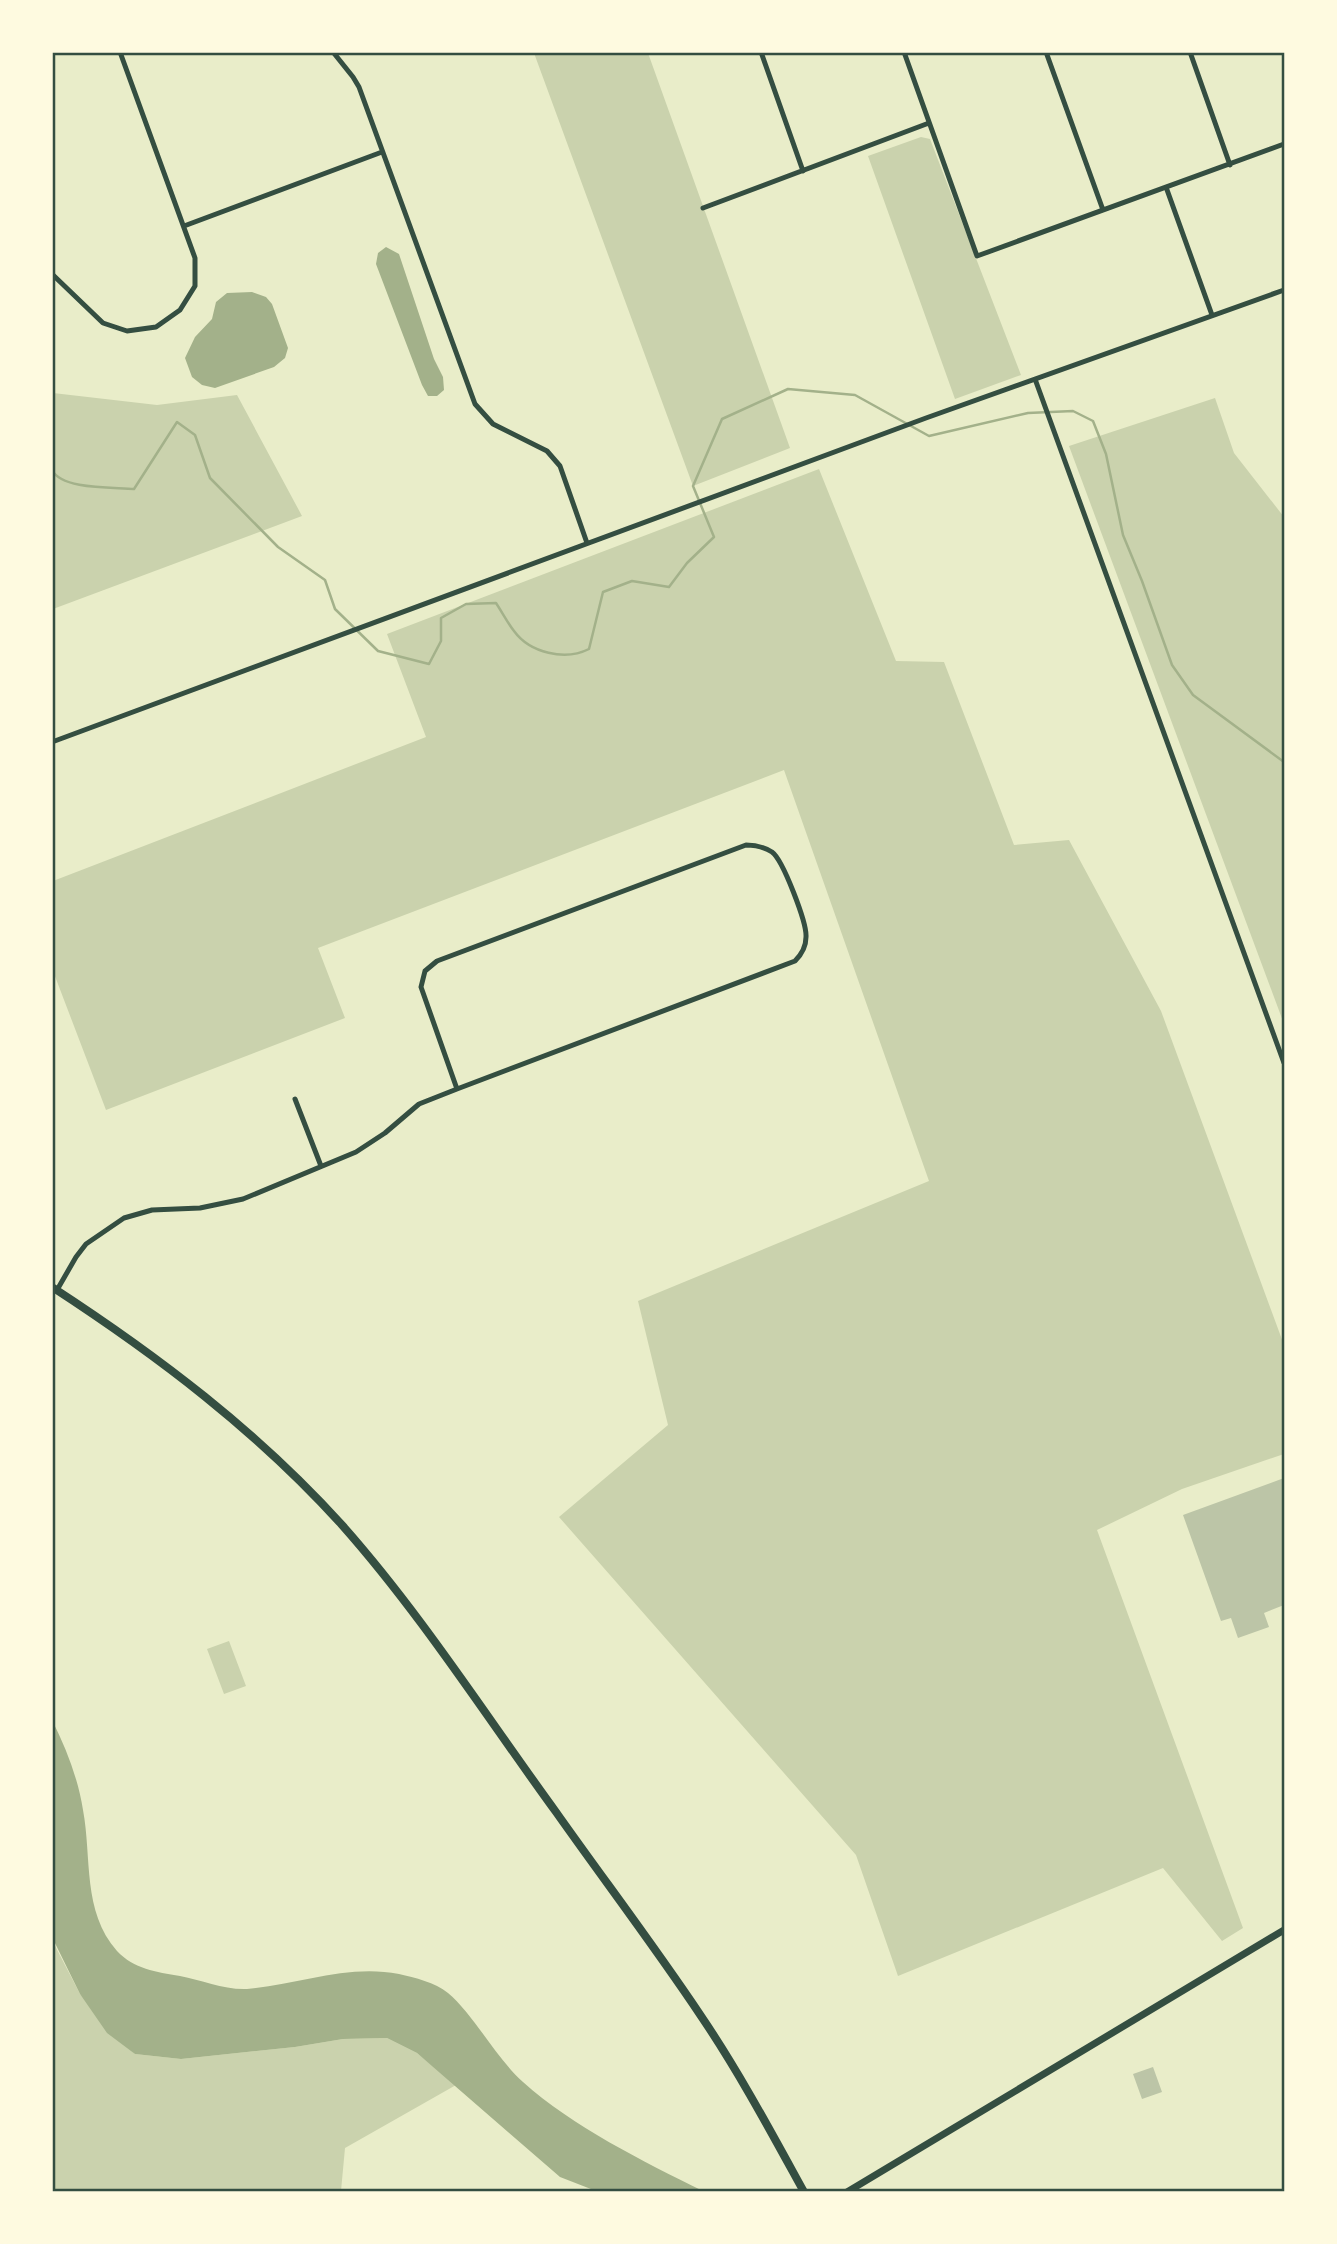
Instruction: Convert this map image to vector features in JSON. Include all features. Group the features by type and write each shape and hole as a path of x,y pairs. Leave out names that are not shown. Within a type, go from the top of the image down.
{"main road":[{"path":"55,1288 113,1326 229,1414 300,1482 363,1550 461,1680 700,2014 804,2192"}],"street":[{"path":"52,274 103,323 127,331 156,327 180,310 195,286 195,258 120,52"},
{"path":"332,52 359,87 475,404 493,424 547,451 560,466 587,543"},
{"path":"761,52 803,171"},
{"path":"904,52 976,256 1284,144"},
{"path":"1046,52 1103,210"},
{"path":"1190,52 1230,165"},
{"path":"703,208 929,123"},
{"path":"184,226 382,152"},
{"path":"1166,187 1212,315"},
{"path":"52,742 926,418 1284,290"},
{"path":"1035,379 1284,1063"},
{"path":"55,1288 86,1244 124,1218 152,1210 200,1208 243,1199 369,1144 419,1104 789,965 805,947 806,931 778,858 755,845 736,848 430,965 422,978 422,996 457,1089"},
{"path":"295,1099 321,1166"},
{"path":"847,2192 1284,1930"}],"shaded area":[{"path":"534,53 648,53 790,448 693,486"},
{"path":"921,137 930,139 1021,375 955,399 868,156"},
{"path":"386,247 399,254 434,359 443,377 444,390 437,396 428,396 422,385 376,264 378,253"},
{"path":"252,292 266,297 272,304 288,348 285,358 274,367 215,388 202,385 192,377 185,358 195,337 212,319 216,302 227,293"},
{"path":"53,393 157,405 237,395 302,516 53,609"},
{"path":"1215,398 1234,453 1284,517 1284,1024 1069,446"},
{"path":"819,469 896,661 944,662 1014,845 1069,840 1161,1011 1284,1345 1284,1454 1182,1489 1097,1530 1243,1928 1222,1941 1163,1868 898,1976 856,1855 559,1517 668,1425 638,1301 929,1181 784,770 318,948 345,1018 106,1110 53,971 53,881 426,737 387,634"},
{"path":"229,1641 246,1686 224,1694 207,1649"},
{"path":"52,1720 71,1764 81,1798 90,1884 98,1919 106,1935 124,1957 138,1966 154,1971 238,1989 360,1972 399,1974 431,1983 458,2002 513,2072 542,2098 609,2142 703,2191 596,2191 560,2177 417,2053 387,2038 343,2039 181,2059 135,2054 107,2033 80,1994 53,1939"},
{"path":"52,1940 80,1994 135,2054 181,2059 343,2039 387,2038 417,2053 456,2085 345,2148 341,2191 53,2191"}],"building":[{"path":"1284,1478 1284,1605 1264,1613 1269,1627 1238,1638 1231,1618 1221,1621 1183,1515"},
{"path":"1153,2067 1162,2092 1142,2099 1133,2074"}],"waterway":[{"path":"52,470 66,481 77,484 134,489 177,422 195,435 210,478 278,547 325,580 335,609 378,651 429,664 441,641 441,618 466,604 496,603 511,628 521,639 538,650 569,654 589,649 603,592 632,581 669,587 687,563 714,537 693,486 722,419 788,389 855,395 929,436 1028,413 1073,411 1093,421 1106,454 1123,535 1172,665 1193,695 1284,762"}]}
